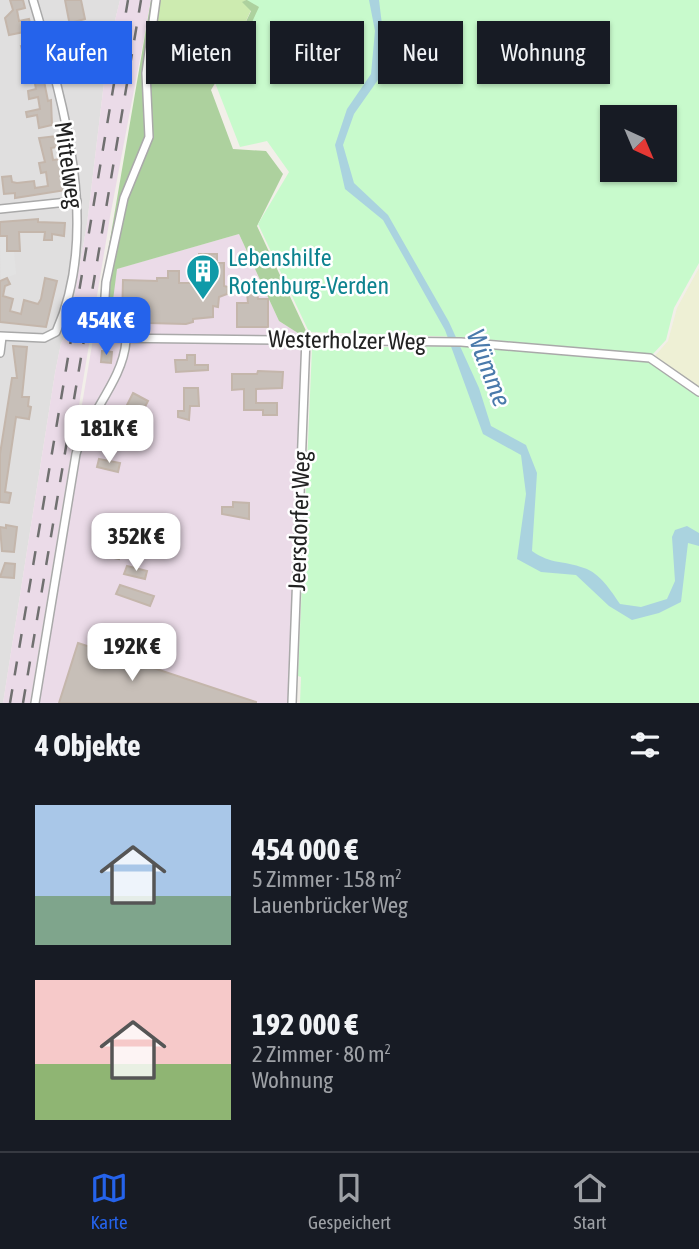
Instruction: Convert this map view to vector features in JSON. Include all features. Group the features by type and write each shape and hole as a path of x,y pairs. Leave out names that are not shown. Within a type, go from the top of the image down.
{"street":[{"name":"Mittelweg","path":"1,336 48,338 56,332 71,276 76,237 77,201 66,126 33,0"},
{"name":"Westerholzer Weg","path":"156,0 146,73 149,137 124,198 107,282 103,326 110,338 126,341 306,338 461,342 650,358 699,392"},
{"path":"0,209 77,201"},
{"path":"0,353 1,336"},
{"name":"Jeersdorfer Weg","path":"292,703 306,338"},
{"path":"35,703 76,454 83,435 124,358 126,341"}],"shaded area":[{"path":"0,0 120,0 115,21 21,21 21,84 104,84 87,224 68,331 61,343 55,373 3,703 0,703"},
{"path":"120,0 151,0 110,217 30,703 3,703 55,373 61,343 68,331 87,224 104,84 132,84 132,21 115,21"},
{"path":"239,234 279,321 306,338 291,703 32,703 93,339 108,338 116,269"},
{"path":"0,237 6,237 7,251 14,252 16,274 1,280"}],"green space":[{"path":"151,0 160,0 157,21 147,21"},
{"path":"160,0 246,0 243,2 251,10 246,21 157,21"},
{"path":"247,0 699,0 699,263 674,308 666,340 652,355 463,337 309,332 258,224 289,172 267,141 240,147 216,84 256,84 256,21 253,21 259,7"},
{"path":"320,0 288,21 270,21 270,33 256,42 256,21 246,21 251,11 242,2"},
{"path":"146,29 146,84 215,84 211,90 233,149 266,151 283,174 257,226 308,335 301,335 279,321 239,234 117,269 108,339 93,339"},
{"path":"699,268 699,388 654,357 668,341 677,308"},
{"path":"464,346 649,360 699,396 699,703 300,703 301,677 298,676 312,348"}],"water":[{"path":"369,0 379,0 382,21 378,21 378,80 354,114 343,145 354,183 388,215 449,322 479,388 491,426 526,445 537,473 532,551 552,560 590,570 605,583 620,604 641,607 667,599 675,581 672,537 675,530 687,526 699,533 699,546 688,543 681,602 659,613 632,620 609,606 576,575 541,572 517,559 526,494 521,455 483,434 445,330 383,220 345,189 335,145 347,109 371,74 375,31"}],"building":[{"path":"10,0 23,0 25,8 17,10 19,21 29,19 30,21 21,21 21,33 9,35 5,18 13,10"},
{"path":"65,0 81,0 85,19 69,21"},
{"path":"35,84 45,84 48,101 51,100 52,125 39,128 37,115 27,117 26,112 40,109 38,97 29,99 28,91 36,89"},
{"path":"56,136 57,147 51,148 53,160 60,159 66,190 15,198 15,193 4,194 2,177 11,176 12,182 17,183 34,181 35,188 48,186 46,172 41,173 39,163 45,162 39,138"},
{"path":"38,219 38,222 65,223 64,236 52,234 52,240 44,240 45,232 19,232 20,251 7,251 7,236 0,236 0,222"},
{"path":"199,254 217,254 217,263 224,263 224,286 228,287 227,294 219,297 218,307 213,306 213,317 193,319 193,322 186,324 149,323 149,313 138,312 137,320 122,320 123,280 157,281 157,278 168,278 168,271 179,271 179,283 190,283 191,263 199,263"},
{"path":"7,278 10,284 5,286 3,296 13,299 10,311 21,314 24,300 38,304 45,278 57,281 46,327 0,322 0,281"},
{"path":"247,293 257,293 258,299 268,299 268,327 237,327 237,303 248,303"},
{"path":"13,346 27,347 22,397 29,397 28,406 31,407 29,419 16,417 5,492 11,493 9,503 0,502 0,454 12,378 17,378"},
{"path":"102,351 112,352 111,363 101,362"},
{"path":"187,355 195,355 195,365 208,365 208,370 176,372 175,360 187,360"},
{"path":"258,371 283,372 282,388 256,389 256,403 277,403 277,415 263,415 263,410 244,410 244,389 232,390 232,374 257,374"},
{"path":"184,388 198,388 199,406 190,406 189,420 178,417 178,411 184,411"},
{"path":"133,393 148,401 132,432 117,425"},
{"path":"99,459 120,463 118,472 97,467"},
{"path":"233,502 249,503 249,519 222,514 222,507 233,507"},
{"path":"6,525 17,527 14,552 2,551 0,527 6,528"},
{"path":"113,538 124,541 119,559 109,557"},
{"path":"5,563 15,564 14,578 0,577"},
{"path":"127,566 147,571 145,579 124,574"},
{"path":"120,585 154,596 150,606 116,594"},
{"path":"78,643 256,702 256,703 59,703"}],"railway":[{"path":"10,703 128,0"},
{"path":"23,703 141,0"}],"place":[{"name":"Lebenshilfe Rotenburg-Verden","path":"203,301"}],"water label":[{"name":"Wümme","path":"489,368"}]}
